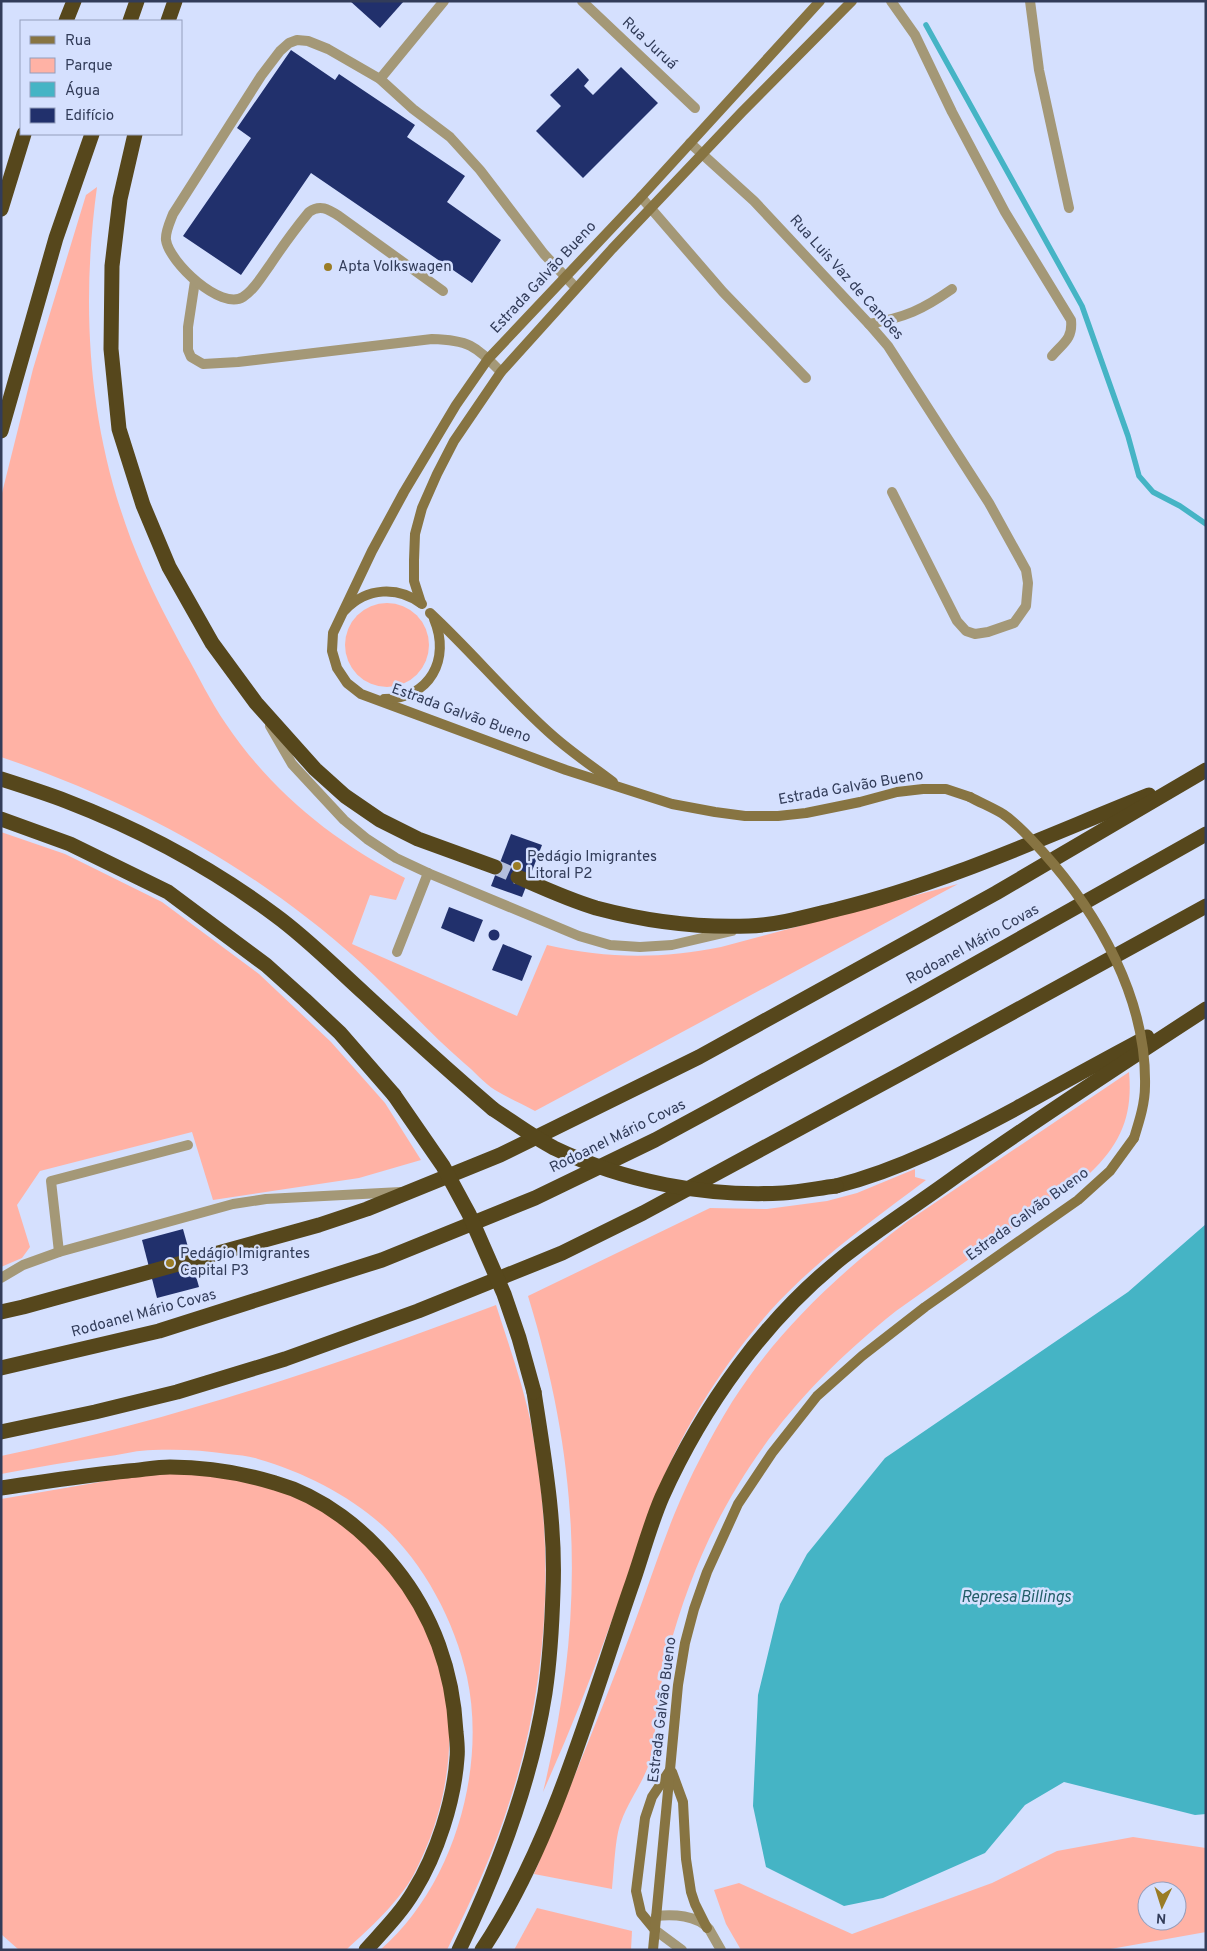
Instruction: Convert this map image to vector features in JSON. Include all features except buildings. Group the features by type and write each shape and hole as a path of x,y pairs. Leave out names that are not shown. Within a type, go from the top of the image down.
{"highway":[{"path":"66,20 74,1"},
{"path":"130,20 136,1"},
{"path":"168,20 175,1"},
{"path":"1,208 24,135"},
{"path":"1,431 56,238 92,135"},
{"path":"135,135 120,199 112,266 111,349 119,430 143,505 169,567 212,643 256,702 315,769 345,796 380,820 418,839 495,867"},
{"path":"518,877 594,907 638,918 697,926 750,926 807,916 887,897 975,866 1199,774"},
{"path":"1,1312 319,1225 367,1209 500,1155 699,1057 996,893 1199,774"},
{"path":"1,779 65,800 124,826 175,852 226,882 276,915 493,1109 552,1147 594,1166 676,1188 736,1193 774,1193 836,1186 867,1178 890,1170 961,1138 1206,1004"},
{"path":"1,819 70,844 168,892 266,965 340,1033 394,1095 442,1166 469,1214 504,1294 534,1392 550,1506 554,1589 545,1693 528,1771 512,1823 474,1919 458,1950"},
{"name":"Rodoanel Mário Covas","path":"1,1368 159,1331 336,1275 382,1260 534,1198 655,1140 716,1107 1206,834"},
{"path":"1,1432 177,1392 285,1359 418,1311 562,1253 643,1213 1206,906"},
{"path":"482,1950 499,1925 531,1863 570,1767 661,1500 684,1451 739,1366 765,1332 794,1302 842,1258 1010,1138 1206,1009"},
{"path":"1,1488 108,1473 170,1467 199,1469 275,1483 298,1491 326,1506 357,1528 384,1554 424,1610 439,1644 448,1672 455,1714 458,1757 454,1784 444,1821 428,1866 414,1892 389,1926 366,1950"}],"main road":[{"name":"Estrada Galvão Bueno","path":"652,1950 678,1685 685,1643 694,1608 707,1572 738,1504 772,1452 817,1396 862,1356 925,1307 1078,1200 1110,1172 1134,1138 1146,1088 1138,1023 1128,991 1108,945 1072,887 1024,831 1004,815 970,797 946,789 923,789 897,792 806,813 778,816 745,816 672,804 566,770 361,694 347,683 337,668 332,651 333,633 372,551 404,492 456,405 488,359 641,197 820,1"},
{"name":"Estrada Galvão Bueno","path":"421,603 414,581 414,560 415,534 422,508 454,441 501,372 650,208 852,1"},
{"name":"Estrada Galvão Bueno","path":"342,614 351,604 365,595 380,591 396,592 412,597 421,603 492,678 553,736 619,787"},
{"name":"Estrada Galvão Bueno","path":"378,699 395,699 412,694 426,684 436,669 441,653 440,636 430,613"},
{"path":"671,1769 683,1802 686,1859 691,1892 695,1904 708,1928"},
{"path":"655,1930 644,1918 639,1908 636,1897 638,1875 645,1818 649,1804 657,1788 671,1769"}],"street":[{"path":"380,79 444,1"},
{"name":"Rua Juruá","path":"582,1 695,108"},
{"path":"891,1 915,35 952,112 1005,212 1070,320 1072,330 1069,337 1052,356"},
{"path":"1030,1 1039,70 1069,208"},
{"path":"443,291 327,208 319,207 309,212 255,285 238,300 223,297 195,281 171,254 166,239 173,214 261,76 280,50 289,43 297,40 308,41 328,48 380,79 413,109 450,138 480,170 544,254 576,288"},
{"name":"Rua Luis Vaz de Camões","path":"690,143 754,201 869,324 888,346 910,378 989,503 1026,570 1026,606 1014,623 988,632 975,634 966,631 957,621 892,492"},
{"path":"641,197 723,292 806,378"},
{"path":"195,281 188,327 188,350 191,357 203,364 238,362 432,339 466,342 501,372"},
{"path":"869,324 911,314 924,308 952,289"},
{"path":"256,702 292,764 344,820 366,839 396,858 428,873 578,936 610,944 640,947 672,945 750,926"},
{"path":"397,952 428,873"},
{"path":"58,1252 51,1181 188,1145"},
{"path":"1,1278 24,1265 58,1252 233,1204 266,1199 410,1191"},
{"path":"656,1916 688,1918 708,1928 721,1950"},
{"path":"655,1930 682,1950"}],"green space":[{"path":"97,187 89,286 94,383 101,431 111,478 126,525 149,581 184,651 226,724 244,749 263,772 306,813 353,848 405,878 396,900 370,895 352,944 517,1016 547,945 591,953 634,956 699,951 721,947 958,884 535,1111 487,1084 360,962 320,928 236,868 146,817 99,795 1,757 1,497 33,369 86,195"},
{"path":"387,603 403,606 417,615 426,629 429,645 426,661 417,675 403,684 387,687 371,684 357,675 348,661 345,645 348,629 357,615 371,606"},
{"path":"1,832 65,854 162,902 259,974 331,1042 385,1103 421,1160 359,1178 213,1200 192,1132 40,1171 17,1205 30,1247 22,1258 1,1267"},
{"path":"1129,1072 1129,1102 1123,1128 1110,1151 1101,1162 1090,1173 896,1311 854,1347 816,1384 782,1422 752,1462 726,1505 703,1551 684,1600 663,1674 650,1761 619,1828 612,1889 534,1874 609,1689 680,1500 716,1429 750,1376 769,1351 812,1304 883,1240 908,1221"},
{"path":"915,1169 915,1177 926,1180 825,1258 788,1292 734,1355 703,1402 676,1451 653,1503 594,1670 543,1792 557,1727 566,1665 571,1604 572,1543 559,1421 546,1360 528,1296 710,1208 767,1209 827,1201 857,1193"},
{"path":"496,1305 529,1413 544,1522 544,1616 533,1709 523,1755 504,1819 482,1876 447,1950 380,1950 406,1924 427,1894 445,1860 458,1825 468,1788 472,1750 472,1713 462,1656 455,1635 436,1595 411,1557 382,1525 354,1503 308,1477 255,1458 200,1451 148,1450 1,1474 1,1456 64,1442 190,1409 313,1370"},
{"path":"192,1473 228,1479 281,1492 299,1498 332,1515 350,1527 374,1550 413,1598 431,1635 448,1703 447,1773 440,1807 429,1841 414,1874 400,1895 365,1933 346,1950 19,1950 1,1934 1,1499 141,1475"},
{"path":"1133,1837 1206,1848 1206,1932 1105,1950 741,1950 726,1924 714,1890 739,1883 852,1934 992,1883 1057,1851"},
{"path":"537,1908 632,1931 631,1950 514,1950"}],"water":[{"name":"Represa Billings","path":"1206,1224 1206,1814 1195,1815 1064,1782 1025,1805 985,1853 883,1898 844,1906 766,1867 753,1806 758,1695 780,1604 807,1554 885,1458 1128,1292"}],"waterway":[{"path":"926,25 1082,306 1128,436 1139,476 1153,492 1180,506 1206,524"}],"tunnel":[{"path":"495,867 518,877"}],"place":[{"name":"Apta Volkswagen","path":"328,267"},
{"name":"Pedágio Imigrantes Litoral P2","path":"517,866"},
{"name":"Pedágio Imigrantes Capital P3","path":"170,1263"}]}
